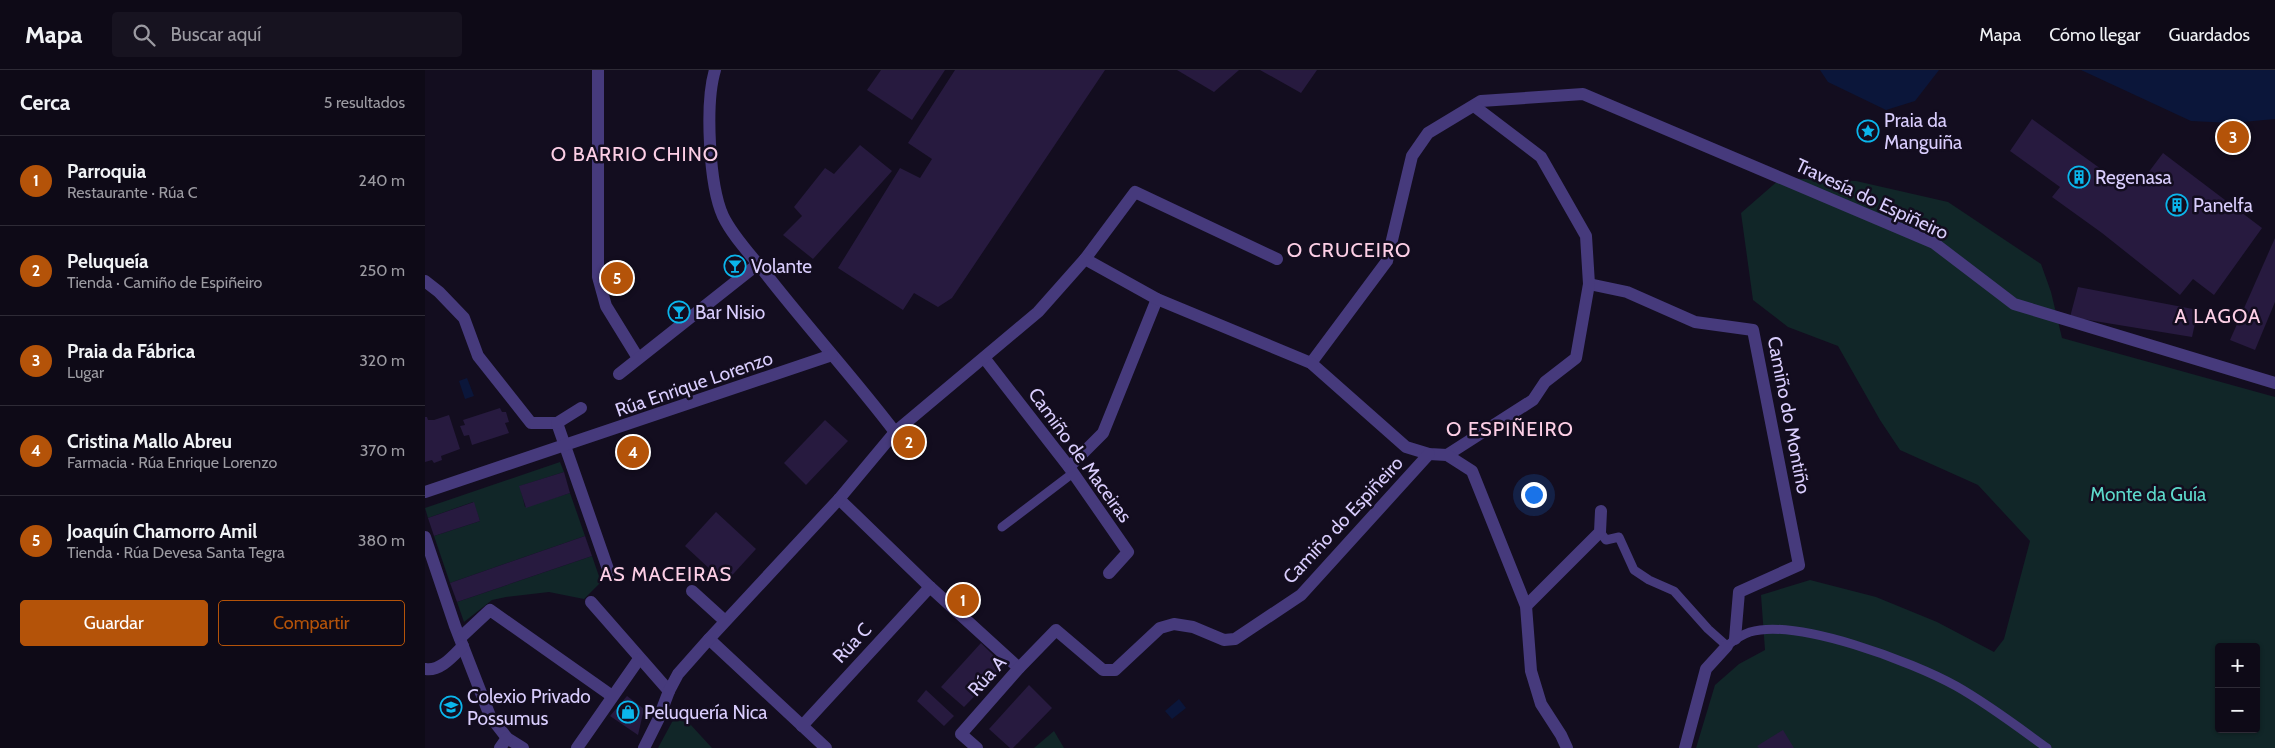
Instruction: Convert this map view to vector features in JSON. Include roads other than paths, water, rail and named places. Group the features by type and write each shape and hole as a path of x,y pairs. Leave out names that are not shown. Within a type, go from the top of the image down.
{"street":[{"path":"598,70 598,277 606,306 638,358"},
{"path":"715,70 710,118 713,180 723,216 758,264 832,356 859,385 895,432"},
{"name":"Travesía do Espiñeiro","path":"1311,363 1387,261 1412,156 1428,133 1481,101 1583,94 1934,243 2014,304 2274,380"},
{"path":"1447,455 1533,400 1545,382 1576,358 1589,284 1586,236 1541,156 1474,106"},
{"path":"644,748 678,674 839,499 895,432 985,359 1038,312 1085,258 1135,192 1277,259"},
{"name":"Camiño do Espiñeiro","path":"1085,258 1157,299 1311,363 1406,447 1429,454 1447,455 1472,471 1526,606 1531,671 1541,704 1567,748"},
{"path":"619,374 758,264"},
{"path":"425,281 439,292 464,318 478,356 531,423 557,423 581,408"},
{"name":"Camiño do Montiño","path":"1589,284 1627,292 1695,322 1753,330 1799,565 1739,592 1731,643"},
{"path":"1071,470 1103,432 1157,299"},
{"name":"Rúa Enrique Lorenzo","path":"425,492 832,356"},
{"name":"Camiño de Maceiras","path":"985,359 1071,470 1128,552 1109,573"},
{"path":"557,423 567,446 609,572"},
{"name":"Camiño do Espiñeiro","path":"1056,630 1103,670 1115,670 1161,628 1174,624 1193,627 1224,640 1235,640 1301,595 1429,454"},
{"path":"839,499 930,587 1019,668"},
{"path":"1526,606 1600,532 1601,511"},
{"path":"425,537 490,716 504,743 523,748"},
{"name":"Rúa C","path":"802,726 930,587"},
{"path":"693,591 725,621"},
{"path":"591,602 669,691"},
{"path":"425,669 435,669 445,663 490,610 612,696"},
{"name":"Rúa A","path":"977,748 961,734 1019,668 1056,630"},
{"path":"709,639 826,748"},
{"path":"1685,748 1706,669 1731,643"},
{"path":"577,748 639,658"}],"lane":[{"path":"1002,527 1071,470"},
{"path":"1600,532 1606,540 1619,538 1634,570 1649,580 1674,591 1707,629 1731,643 1750,632 1779,630 1819,636 1860,646 1914,666 1957,686 2047,748"}],"water":[{"path":"1820,70 1939,70 1915,101 1886,110 1828,82"},
{"path":"2081,70 2275,70 2275,119 2232,123 2191,121"},
{"path":"467,378 474,396 465,399 459,381"},
{"path":"1179,699 1186,708 1172,719 1165,711"}],"place":[{"name":"Praia da Manguiña","path":"1868,131"},
{"name":"Praia da Fábrica","path":"2233,137"},
{"name":"Regenasa","path":"2079,177"},
{"name":"Panelfa","path":"2177,205"},
{"name":"Volante","path":"735,266"},
{"name":"Joaquín Chamorro Amil","path":"617,278"},
{"name":"Bar Nisio","path":"679,312"},
{"name":"Peluqueía","path":"909,442"},
{"name":"Cristina Mallo Abreu","path":"633,452"},
{"name":"Parroquia","path":"963,600"},
{"name":"Colexio Privado Possumus","path":"451,707"},
{"name":"Peluquería Nica","path":"628,712"}],"district":[{"name":"O BARRIO CHINO","path":"635,154"},
{"name":"O CRUCEIRO","path":"1349,250"},
{"name":"A LAGOA","path":"2218,316"},
{"name":"O ESPIÑEIRO","path":"1510,429"},
{"name":"AS MACEIRAS","path":"666,574"}],"park label":[{"name":"Monte da Guía","path":"2148,494"}]}
